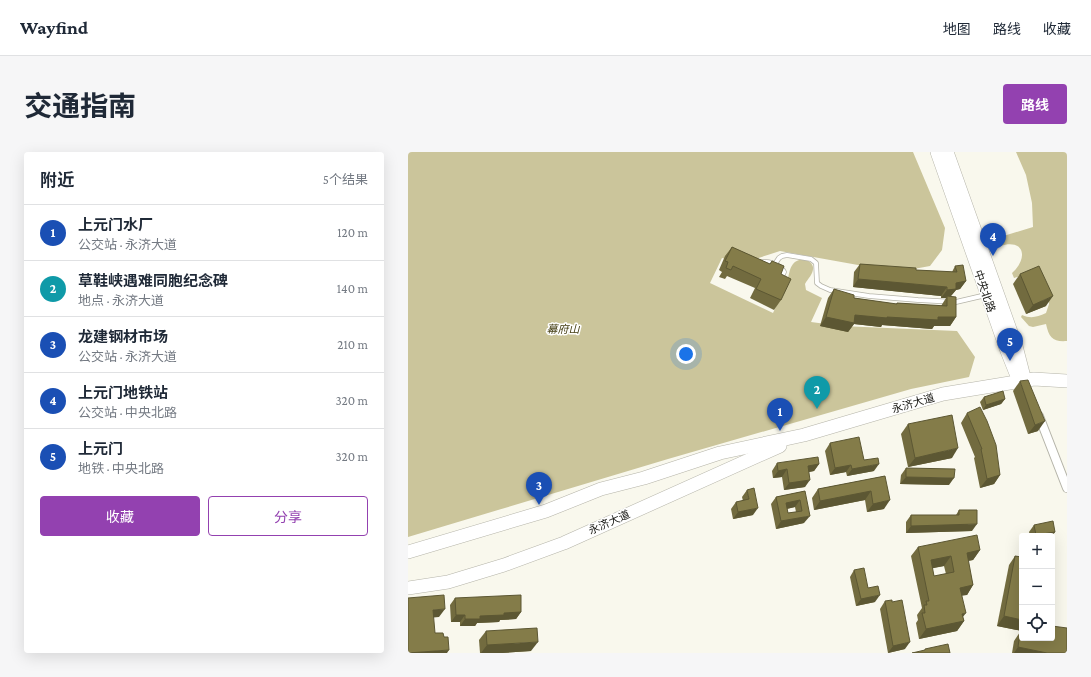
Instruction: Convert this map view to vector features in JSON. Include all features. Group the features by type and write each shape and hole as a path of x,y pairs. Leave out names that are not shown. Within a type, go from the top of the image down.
{"main road":[{"name":"中央北路","path":"937,152 986,295 1023,379"},
{"name":"中央北路","path":"947,152 1016,346 1023,379"},
{"path":"1023,379 1042,374 1067,375"},
{"path":"1023,379 1067,381"},
{"name":"永济大道","path":"408,552 546,511 601,489 644,478 720,453 804,435 943,394 1023,379"},
{"name":"永济大道","path":"408,588 448,582 504,565 564,543 804,435"}],"street":[{"path":"1035,407 1067,488"}],"lane":[{"path":"775,264 779,258 787,255 811,259 816,263 817,283 821,286 830,290 869,296 956,302 986,295"},
{"path":"754,263 766,262 775,264 782,268 784,272 781,279"}],"green space":[{"name":"幕府山","path":"408,152 913,152 945,228 942,250 930,266 897,272 780,251 743,263 722,258 710,283 773,313 787,282 792,266 798,260 807,260 812,264 813,269 812,274 805,284 806,290 822,298 811,322 841,326 957,331 975,357 969,377 911,389 668,459 408,537"},
{"path":"1016,152 1067,152 1067,341 1058,341 1052,338 1046,324 1033,327 1029,326 1021,317 1022,315 1034,317 1046,313 1049,304 1048,289 1034,272 1014,278 1012,273 1021,261 1021,251 1019,247 1014,245 1008,244 1000,246 997,238 1033,227 1032,203 1026,175"}],"building":[{"path":"732,247 770,264 772,261 784,266 781,274 791,279 781,300 756,289 761,279 733,266 731,270 726,268 728,262 725,261"},
{"path":"860,264 916,268 916,270 957,272 955,266 963,265 966,281 956,283 956,289 947,290 947,287 858,279"},
{"path":"1039,266 1053,296 1033,305 1020,274"},
{"path":"834,289 854,295 854,298 897,304 947,306 947,296 956,297 956,317 938,317 938,320 855,315 854,323 826,317"},
{"path":"1028,380 1045,421 1035,425 1020,381"},
{"path":"1003,391 1005,399 986,405 984,397"},
{"path":"980,407 996,445 1000,475 987,479 982,449 967,413"},
{"path":"952,415 958,448 915,458 908,424"},
{"path":"859,437 864,460 878,458 879,464 852,469 851,465 835,468 830,443"},
{"path":"818,457 819,464 808,466 810,480 789,483 787,469 778,471 777,463"},
{"path":"906,468 955,469 954,478 906,477"},
{"path":"885,476 890,500 873,504 871,491 820,501 818,489"},
{"path":"754,488 758,508 738,512 736,502 749,499 747,490"},
{"path":"805,491 810,516 781,521 776,497","holes":["800,500 802,511 788,513 786,503"]},
{"path":"959,510 977,510 977,524 911,526 911,515 959,515"},
{"path":"1053,521 1055,532 1036,533 1034,525"},
{"path":"977,535 980,550 967,553 973,585 960,588 966,613 962,614 964,621 926,629 922,613 925,613 924,605 927,605 926,601 929,601 918,547","holes":["951,556 954,572 934,576 931,560"]},
{"path":"1015,556 1019,557 1019,619 1004,616"},
{"path":"864,568 868,588 878,586 880,595 861,599 854,570"},
{"path":"444,595 445,609 433,610 435,633 443,633 444,637 448,637 449,650 408,653 408,598"},
{"path":"521,595 521,612 504,613 504,615 480,616 480,619 465,619 465,615 456,615 455,598"},
{"path":"892,600 892,602 902,600 910,642 893,646 885,601"},
{"path":"1055,626 1067,628 1066,653 1047,653 1018,647 1019,640 1019,641 1055,641"},
{"path":"537,628 538,642 487,645 486,631"},
{"path":"948,644 950,653 912,653 925,649"}],"place":[{"name":"上元门地铁站","path":"993,256"},
{"name":"上元门","path":"1010,361"},
{"name":"草鞋峡遇难同胞纪念碑","path":"817,409"},
{"name":"上元门水厂","path":"780,431"},
{"name":"龙建钢材市场","path":"539,505"}]}
